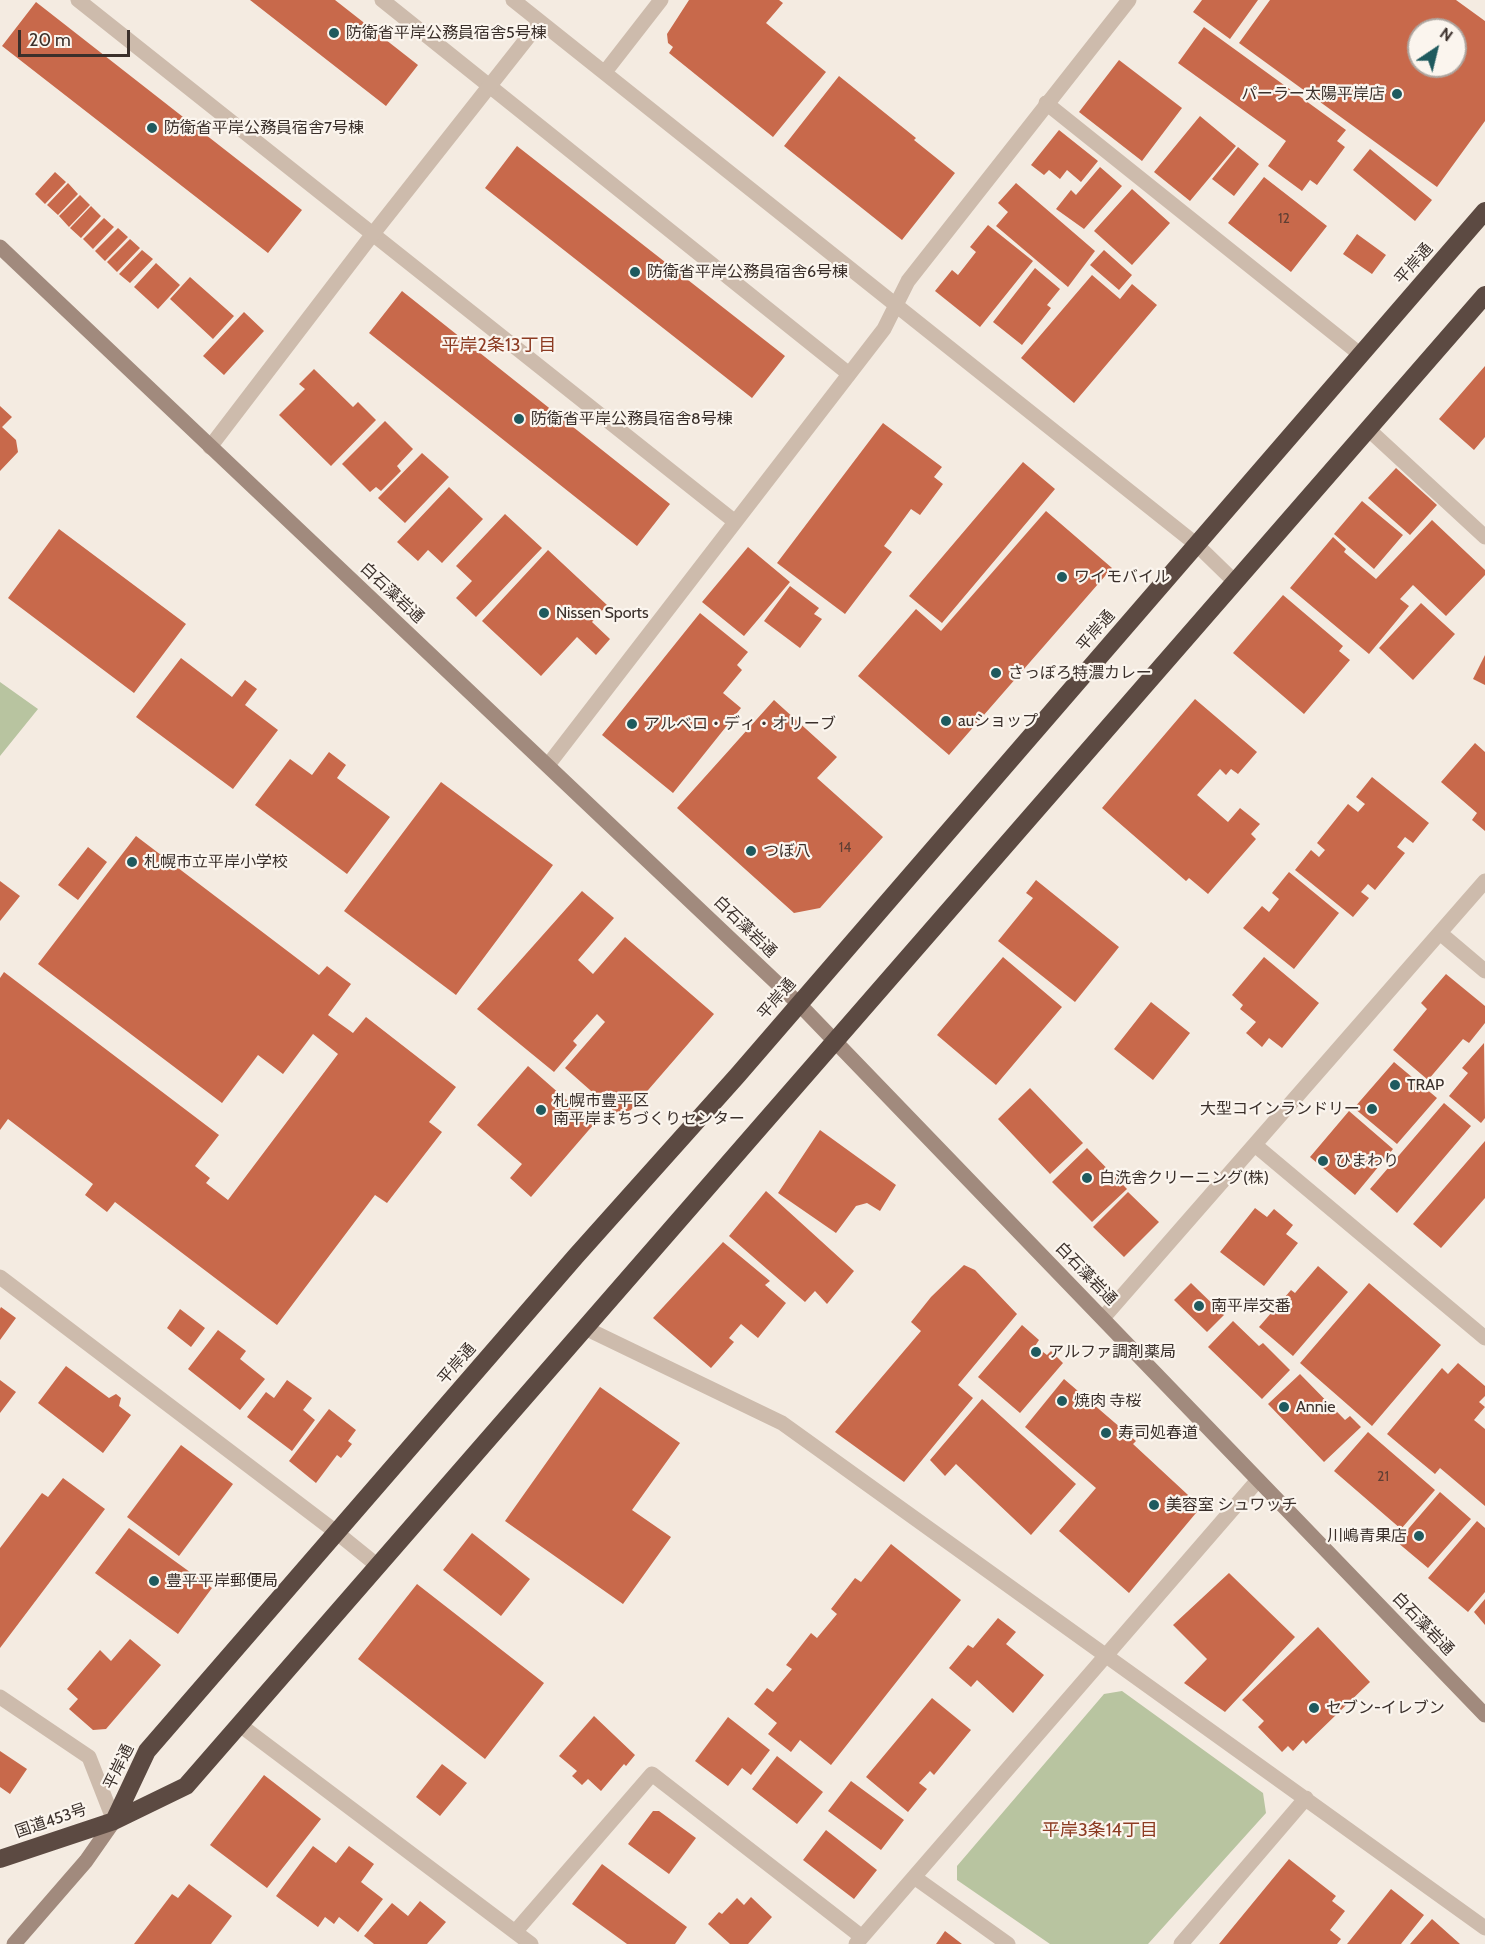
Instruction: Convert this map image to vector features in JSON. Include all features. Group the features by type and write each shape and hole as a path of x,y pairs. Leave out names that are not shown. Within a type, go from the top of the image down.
{"highway":[{"name":"平岸通","path":"114,1821 147,1751 799,1004 1485,211"},
{"name":"平岸通","path":"114,1821 186,1786 1485,295"},
{"name":"国道453号","path":"0,1859 114,1821"}],"main road":[{"name":"白石藻岩通","path":"0,247 799,1004 1485,1714"},
{"name":"平岸通","path":"14,1944 86,1861 114,1821"}],"street":[{"path":"78,0 734,521"},
{"path":"382,0 849,374"},
{"path":"513,0 1197,545 1236,582"},
{"path":"605,72 661,0"},
{"path":"548,765 884,328 908,281 1129,0"},
{"path":"210,447 372,235 540,22"},
{"path":"1046,104 1361,355"},
{"path":"1368,429 1485,537"},
{"path":"1103,1318 1485,881"},
{"path":"1440,933 1485,971"},
{"path":"1255,1146 1485,1338"},
{"path":"0,1277 378,1566"},
{"path":"585,1328 782,1423 1485,1928"},
{"path":"515,1932 652,1774 859,1941 1104,1655 1258,1480"},
{"path":"0,1696 89,1757 114,1821"},
{"path":"240,1725 531,1944"},
{"path":"1181,1944 1306,1798"},
{"path":"914,1877 1008,1944"}],"green space":[{"path":"0,682 38,709 0,756"},
{"path":"1122,1691 1263,1793 1266,1813 1148,1944 1050,1944 957,1880 957,1866 1104,1694"}],"building":[{"name":"防衛省平岸公務員宿舎5号棟","path":"250,0 335,0 418,65 386,106"},
{"path":"689,0 779,0 783,3 766,23 826,72 773,137 669,53 673,47 668,43 667,34"},
{"path":"1202,0 1258,0 1230,39 1193,12"},
{"name":"パーラー太陽平岸店","path":"1270,0 1456,0 1485,21 1485,121 1437,187 1239,43"},
{"name":"防衛省平岸公務員宿舎7号棟","path":"36,2 302,210 268,253 2,46"},
{"path":"1204,27 1346,130 1337,141 1345,147 1317,185 1310,180 1302,191 1268,166 1286,141 1178,63"},
{"path":"1119,60 1182,108 1142,161 1079,112"},
{"path":"839,76 916,138 914,140 955,173 902,240 784,146"},
{"path":"1200,116 1236,146 1190,201 1154,172"},
{"path":"1059,130 1098,161 1081,182 1067,170 1060,179 1049,170 1044,175 1031,165"},
{"name":"防衛省平岸公務員宿舎6号棟","path":"517,146 785,356 752,398 485,188"},
{"path":"1238,147 1259,164 1234,196 1212,179"},
{"path":"1370,149 1432,200 1415,221 1353,170"},
{"path":"1100,167 1122,186 1084,229 1056,209 1071,190 1076,195"},
{"path":"55,172 66,182 45,204 35,194"},
{"path":"1264,177 1327,226 1291,272 1228,223"},
{"path":"68,183 78,194 58,215 47,205"},
{"path":"1016,183 1095,251 1068,287 996,226 1008,212 998,203"},
{"path":"1132,189 1170,223 1132,265 1094,231"},
{"path":"80,195 90,205 69,227 59,216"},
{"path":"91,206 101,216 81,238 70,228"},
{"path":"104,218 114,227 93,249 83,239"},
{"path":"988,225 1033,261 980,327 935,291 952,270 958,275 976,252 970,247"},
{"path":"118,228 128,237 105,261 95,251"},
{"path":"1357,234 1386,255 1372,274 1343,254"},
{"path":"130,239 140,248 117,272 107,262"},
{"path":"142,250 153,259 130,283 119,274"},
{"path":"1104,250 1132,275 1119,290 1090,265"},
{"path":"156,263 180,285 158,309 134,287"},
{"path":"1035,268 1060,289 1047,305 1051,308 1022,345 993,322"},
{"path":"1092,275 1120,299 1132,284 1157,305 1074,403 1021,358"},
{"path":"190,277 234,316 213,339 170,299"},
{"name":"防衛省平岸公務員宿舎8号棟","path":"402,291 670,504 637,546 369,333"},
{"path":"244,312 264,331 224,375 203,356"},
{"path":"1485,366 1485,437 1474,450 1439,419"},
{"path":"314,369 353,407 358,402 376,420 331,466 279,415 305,389 299,384"},
{"path":"0,406 12,417 2,427 16,440 18,452 0,471"},
{"path":"385,421 413,449 397,466 401,471 381,491 376,487 370,492 342,464"},
{"path":"883,423 942,467 934,477 943,484 920,515 911,509 884,546 892,552 845,614 777,563"},
{"path":"422,453 449,477 405,523 378,498"},
{"path":"1023,462 1055,489 942,623 909,596"},
{"path":"1396,468 1437,505 1410,535 1368,498"},
{"path":"449,487 483,519 442,563 428,550 418,561 397,542"},
{"path":"1362,501 1403,535 1374,569 1334,534"},
{"path":"1046,511 1112,568 949,755 858,676 916,609 941,631"},
{"path":"505,514 542,548 476,617 456,598 472,581 456,566"},
{"path":"1432,520 1485,570 1485,575 1446,616 1413,585 1400,599 1409,606 1369,654 1290,588 1333,537 1346,549 1344,552 1376,579"},
{"path":"59,529 186,624 134,693 8,598"},
{"path":"748,547 790,582 744,636 702,602"},
{"name":"Nissen Sports","path":"548,550 607,605 592,622 610,639 596,655 577,637 541,676 482,621"},
{"path":"790,586 819,608 814,614 822,619 800,648 764,621"},
{"path":"1283,595 1343,646 1339,651 1350,660 1304,714 1233,653"},
{"path":"1421,603 1455,634 1413,680 1379,648"},
{"path":"700,613 748,652 737,665 742,670 723,693 741,708 673,793 602,735"},
{"path":"1485,655 1485,685 1473,679"},
{"path":"181,658 232,697 245,680 257,689 245,705 278,730 233,789 136,717"},
{"path":"1195,699 1257,752 1238,774 1231,769 1226,775 1220,769 1197,795 1228,822 1240,808 1260,824 1251,834 1256,839 1208,894 1189,878 1186,881 1102,808"},
{"path":"774,700 837,757 817,778 883,837 820,908 794,913 677,808"},
{"path":"1475,743 1485,752 1485,831 1472,820 1477,813 1441,782"},
{"path":"329,752 346,765 337,778 390,817 347,874 255,805 290,759 312,775"},
{"path":"1372,777 1429,823 1413,843 1405,837 1397,847 1405,853 1375,890 1368,884 1361,892 1369,898 1353,917 1295,870 1311,850 1319,857 1325,850 1317,843 1348,804 1358,812 1365,804 1356,797"},
{"path":"441,782 553,865 456,995 344,911"},
{"path":"136,836 319,975 327,966 351,984 328,1015 353,1033 366,1017 456,1087 429,1122 442,1132 387,1203 375,1195 277,1325 115,1202 107,1212 85,1195 93,1184 8,1119 0,1130 0,978 4,972 219,1135 195,1166 210,1178 206,1183 228,1200 338,1054 313,1034 283,1074 258,1055 222,1103 38,964"},
{"path":"88,847 107,862 78,900 58,885"},
{"path":"1289,872 1339,913 1294,969 1243,928 1262,906 1269,912 1279,899 1272,893"},
{"path":"1036,880 1119,947 1075,1002 998,941 1033,898 1026,893"},
{"path":"0,881 20,896 0,921"},
{"path":"582,891 614,918 578,960 593,974 625,937 714,1014 623,1119 565,1068 605,1022 597,1014 573,1041 577,1045 554,1072 477,1009"},
{"path":"1003,957 1062,1007 996,1085 937,1035"},
{"path":"1264,957 1319,1003 1282,1048 1269,1038 1262,1047 1246,1033 1256,1022 1240,1009 1243,1005 1232,995"},
{"path":"1446,974 1485,1006 1485,1023 1469,1043 1463,1039 1428,1080 1393,1050 1427,1009 1421,1003"},
{"path":"1151,1002 1190,1033 1153,1080 1114,1049"},
{"path":"1484,1043 1485,1118 1481,1123 1449,1096 1468,1073 1462,1068"},
{"path":"1394,1062 1437,1098 1397,1144 1354,1108"},
{"path":"528,1066 594,1124 531,1197 510,1178 522,1164 477,1125"},
{"path":"1030,1088 1083,1143 1050,1174 998,1119"},
{"path":"1444,1103 1471,1126 1397,1213 1370,1189"},
{"path":"1349,1111 1393,1149 1355,1195 1310,1157"},
{"path":"820,1130 896,1185 880,1211 867,1203 856,1206 836,1233 778,1193"},
{"path":"1485,1141 1485,1198 1441,1248 1413,1224"},
{"path":"1087,1148 1127,1189 1092,1222 1052,1182"},
{"path":"766,1191 854,1271 827,1304 815,1291 805,1302 729,1236"},
{"path":"1128,1192 1159,1222 1124,1257 1093,1227"},
{"path":"1255,1208 1267,1217 1274,1209 1293,1225 1286,1234 1298,1243 1264,1286 1220,1252"},
{"path":"723,1242 770,1281 765,1285 786,1303 758,1338 741,1324 729,1338 734,1342 711,1368 653,1318"},
{"path":"964,1265 975,1270 1017,1314 958,1385 973,1398 904,1482 835,1432 921,1331 911,1322 931,1297"},
{"path":"1318,1266 1348,1292 1293,1356 1259,1327 1291,1290 1295,1293"},
{"path":"1191,1283 1224,1315 1207,1332 1174,1300"},
{"path":"1369,1283 1441,1345 1372,1426 1300,1363"},
{"path":"1,1307 16,1318 0,1340 0,1309"},
{"path":"180,1309 205,1328 191,1347 167,1328"},
{"path":"1233,1321 1259,1346 1263,1343 1290,1370 1262,1399 1208,1347"},
{"path":"1022,1325 1039,1340 1035,1346 1047,1355 1051,1351 1063,1363 1020,1413 978,1377"},
{"path":"218,1330 246,1351 240,1359 265,1379 240,1410 188,1369"},
{"path":"1458,1363 1485,1386 1485,1396 1479,1402 1485,1407 1474,1420 1485,1429 1485,1506 1440,1468 1435,1474 1387,1434 1442,1368 1448,1374"},
{"path":"66,1366 109,1398 116,1394 121,1398 119,1406 131,1415 103,1453 38,1403"},
{"path":"1300,1374 1345,1420 1350,1416 1361,1427 1324,1462 1268,1404"},
{"path":"1064,1379 1136,1441 1133,1444 1201,1507 1129,1593 1059,1531 1096,1488 1025,1427"},
{"path":"0,1380 16,1392 0,1413"},
{"path":"287,1380 312,1398 303,1410 315,1420 292,1451 247,1417 266,1392 274,1398"},
{"path":"600,1387 680,1443 632,1510 671,1537 623,1604 505,1521"},
{"path":"982,1399 1076,1484 1031,1535 956,1464 945,1476 930,1460"},
{"path":"329,1409 356,1430 348,1441 352,1444 341,1458 337,1455 316,1483 289,1461"},
{"path":"1368,1432 1435,1490 1401,1529 1334,1471"},
{"path":"181,1445 233,1484 179,1556 127,1517"},
{"path":"63,1478 105,1509 0,1648 0,1548 42,1493 48,1497"},
{"path":"1440,1492 1471,1519 1428,1568 1397,1542"},
{"path":"1477,1521 1485,1528 1485,1592 1468,1612 1428,1578"},
{"name":"豊平平岸郵便局","path":"129,1528 212,1588 178,1634 95,1573"},
{"path":"472,1533 530,1579 501,1616 443,1570"},
{"path":"891,1544 961,1600 831,1765 800,1740 791,1752 768,1734 777,1723 754,1704 767,1688 773,1692 792,1669 786,1665 811,1633 817,1638 837,1614 831,1609 855,1578 861,1582"},
{"path":"1229,1573 1295,1637 1225,1712 1184,1683 1207,1659 1173,1625"},
{"path":"417,1584 544,1683 485,1759 358,1659"},
{"path":"1485,1599 1485,1625 1474,1612"},
{"path":"998,1618 1016,1632 1006,1644 1044,1675 1013,1713 977,1680 971,1687 949,1668 968,1645 973,1648"},
{"path":"1318,1627 1370,1682 1306,1744 1303,1740 1293,1751 1288,1746 1282,1752 1258,1727 1264,1721 1242,1700"},
{"path":"130,1639 161,1665 106,1729 93,1730 69,1709 78,1699 67,1689 100,1650 111,1661"},
{"path":"932,1698 971,1730 934,1775 930,1771 919,1783 927,1789 908,1812 866,1777"},
{"path":"594,1716 635,1755 626,1766 624,1764 601,1791 588,1779 582,1785 572,1776 577,1771 559,1756"},
{"path":"728,1717 770,1750 751,1775 742,1768 728,1786 695,1761"},
{"path":"0,1751 27,1769 10,1794 0,1787"},
{"path":"777,1756 823,1792 797,1824 752,1789"},
{"path":"442,1764 467,1783 440,1816 416,1797"},
{"path":"264,1775 321,1819 267,1888 210,1845"},
{"path":"851,1781 904,1820 881,1850 828,1811"},
{"path":"653,1811 659,1811 696,1838 669,1874 628,1844"},
{"path":"826,1830 877,1870 854,1899 803,1860"},
{"path":"313,1846 336,1863 349,1846 374,1864 361,1882 383,1899 358,1932 339,1917 334,1924 325,1917 318,1927 276,1896"},
{"path":"1289,1859 1336,1896 1332,1901 1345,1911 1330,1930 1341,1939 1337,1944 1219,1944"},
{"path":"602,1864 687,1927 675,1944 627,1944 572,1904"},
{"path":"189,1884 232,1916 211,1944 134,1944 172,1894 178,1898"},
{"path":"1391,1889 1424,1915 1401,1944 1347,1944"},
{"path":"751,1897 772,1917 748,1944 730,1944 708,1924 719,1912 722,1914 737,1898 744,1905"},
{"path":"420,1901 446,1922 427,1944 374,1944 364,1936 392,1903 408,1916"},
{"path":"1432,1919 1460,1944 1410,1944"},
{"path":"945,1931 962,1944 936,1944"}],"place":[{"name":"防衛省平岸公務員宿舎5号棟","path":"334,33"},
{"name":"パーラー太陽平岸店","path":"1397,94"},
{"name":"防衛省平岸公務員宿舎7号棟","path":"152,128"},
{"name":"防衛省平岸公務員宿舎6号棟","path":"635,272"},
{"name":"防衛省平岸公務員宿舎8号棟","path":"519,419"},
{"name":"ワイモバイル","path":"1062,577"},
{"name":"Nissen Sports","path":"544,613"},
{"name":"さっぽろ特濃カレー","path":"996,673"},
{"name":"auショップ","path":"946,721"},
{"name":"アルベロ・ディ・オリーブ","path":"632,724"},
{"name":"つぼ八","path":"751,851"},
{"name":"札幌市立平岸小学校","path":"132,862"},
{"name":"TRAP","path":"1395,1085"},
{"name":"大型コインランドリー","path":"1372,1109"},
{"name":"札幌市豊平区 南平岸まちづくりセンター","path":"541,1110"},
{"name":"ひまわり","path":"1323,1161"},
{"name":"白洗舎クリーニング(株)","path":"1087,1178"},
{"name":"南平岸交番","path":"1199,1306"},
{"name":"アルファ調剤薬局","path":"1036,1352"},
{"name":"焼肉 寺桜","path":"1062,1401"},
{"name":"Annie","path":"1284,1407"},
{"name":"寿司処春道","path":"1106,1433"},
{"name":"美容室 シュワッチ","path":"1154,1505"},
{"name":"川嶋青果店","path":"1419,1536"},
{"name":"豊平平岸郵便局","path":"154,1581"},
{"name":"セブン-イレブン","path":"1314,1708"}],"district":[{"name":"平岸2条13丁目","path":"499,346"},
{"name":"平岸3条14丁目","path":"1100,1831"}]}
